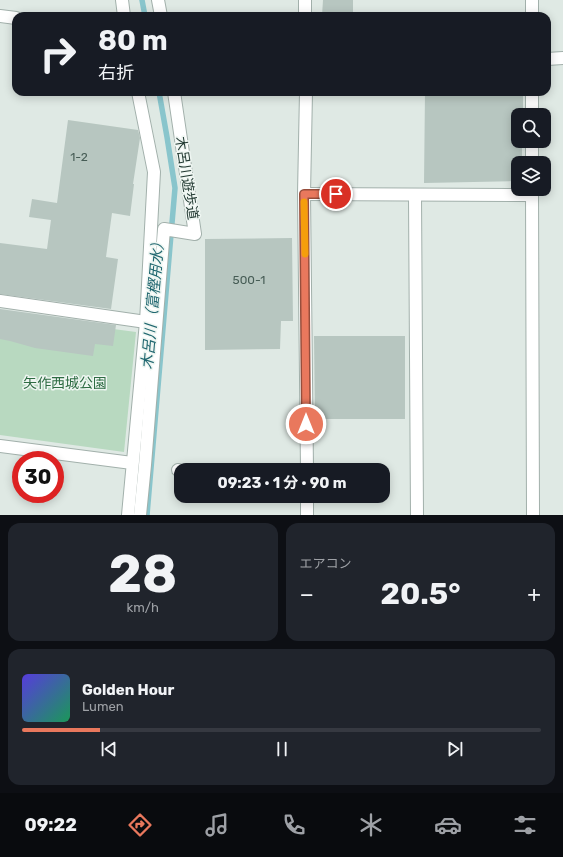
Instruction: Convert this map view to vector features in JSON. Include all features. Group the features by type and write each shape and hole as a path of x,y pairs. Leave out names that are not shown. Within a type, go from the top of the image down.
{"street":[{"path":"122,0 124,12"},
{"path":"158,0 160,12"},
{"path":"305,0 305,12"},
{"path":"532,0 532,12"},
{"path":"0,16 12,18"},
{"path":"551,59 563,58"},
{"path":"128,515 146,322 154,172 139,96"},
{"name":"木呂川遊歩道","path":"140,515 164,229 195,234 175,96"},
{"path":"306,96 304,194 307,463"},
{"path":"532,96 532,108"},
{"path":"304,194 415,195 511,193"},
{"path":"415,195 417,515"},
{"path":"532,196 533,515"},
{"path":"0,301 146,322"},
{"path":"0,446 132,464"},
{"path":"307,503 307,515"}],"green space":[{"name":"矢作西城公園","path":"0,314 136,332 124,452 0,435"}],"building":[{"path":"323,0 353,0 353,12 322,12"},
{"path":"425,96 523,96 523,108 511,108 511,148 522,148 522,156 511,156 511,181 424,183"},
{"path":"68,120 138,130 140,138 130,216 112,213 106,257 118,259 111,309 0,294 0,243 47,249 51,220 29,217 32,199 57,203"},
{"path":"292,238 293,321 281,321 280,349 205,350 205,239"},
{"path":"0,309 116,325 113,346 95,344 93,356 35,348 0,339"},
{"path":"314,336 405,336 405,419 315,419"}],"waterway":[{"name":"木呂川（富樫用水）","path":"142,0 144,12"},
{"name":"木呂川（富樫用水）","path":"147,515 175,188 160,96"}],"slow traffic":[{"path":"304,202 305,254"}],"route":[{"path":"306,424 304,194 336,194"}]}
